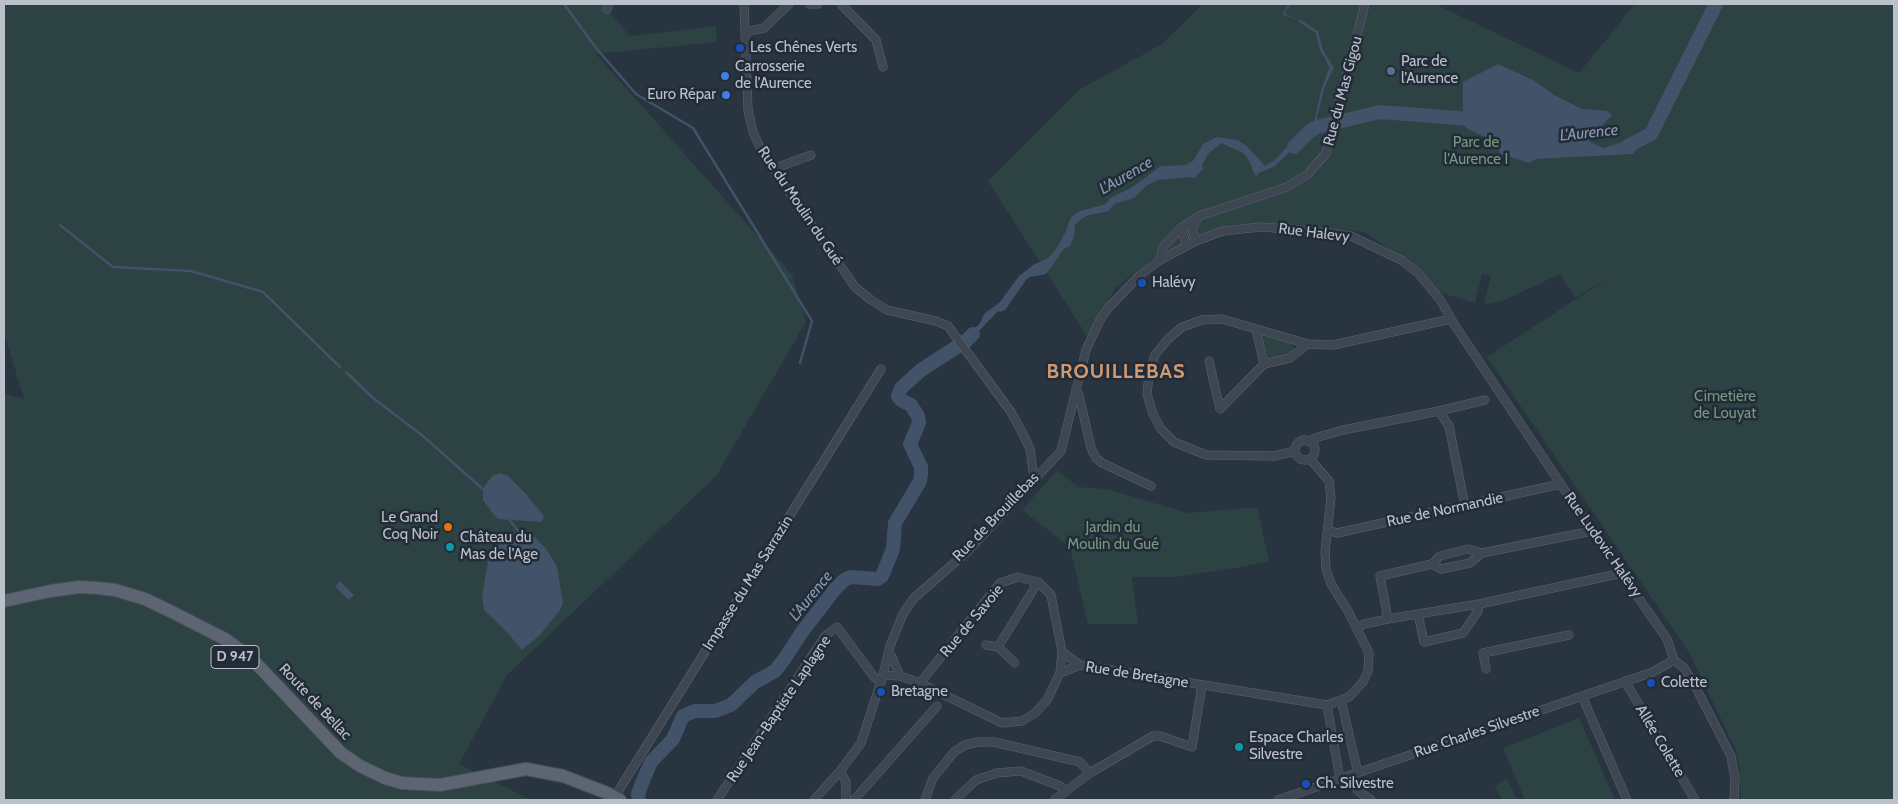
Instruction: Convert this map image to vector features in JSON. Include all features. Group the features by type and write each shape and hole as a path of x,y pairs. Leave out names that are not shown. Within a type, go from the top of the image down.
{"main road":[{"name":"Route de Bellac","path":"4,601 66,588 115,590 145,599 225,639 250,657 341,753 360,766 385,778 402,783 440,785 526,769 563,776 617,799"},
{"name":"Route de Bellac","path":"4,609 56,598 98,596 132,603 169,619 206,638 232,655 261,680 310,735 335,758 365,778 385,787 404,791 431,793 519,777 551,780 617,799"}],"street":[{"name":"Rue du Moulin du Gué","path":"744,4 748,110 752,132 763,154 855,287 887,310 936,321 948,326 1011,412 1030,449 1034,478"},
{"path":"745,32 764,28 789,4"},
{"path":"810,4 818,4"},
{"path":"841,4 876,40 884,67"},
{"name":"Rue du Mas Gigou","path":"1160,260 1163,247 1182,227 1199,216 1287,188 1308,174 1326,153 1365,4"},
{"path":"773,169 811,155"},
{"path":"1196,240 1192,229 1199,216"},
{"path":"1182,227 1187,245"},
{"name":"Rue Halevy","path":"1187,245 1224,231 1261,227 1351,236 1401,260 1420,274 1441,301"},
{"name":"Rue de Brouillebas","path":"814,800 840,771 861,743 903,614 913,598 969,550 1061,451 1086,350 1101,318 1122,292 1140,275 1160,260 1187,245"},
{"name":"Rue Ludovic Halévy","path":"1441,301 1451,320 1592,531 1667,639 1674,660 1684,668 1694,684 1731,756 1735,779 1734,800"},
{"path":"1295,451 1274,456 1206,455 1174,442 1161,429 1153,414 1147,394 1149,375 1155,355 1168,339 1182,327 1202,320 1222,318 1308,344 1333,345 1451,320"},
{"path":"1256,329 1264,364"},
{"path":"1209,361 1220,408 1264,364 1290,358 1308,344"},
{"name":"Impasse du Mas Sarrazin","path":"617,799 881,369"},
{"path":"1076,389 1080,395 1091,448 1096,458 1102,463 1152,486"},
{"path":"1309,442 1315,438 1343,430 1485,400"},
{"path":"1439,411 1449,426 1465,506"},
{"path":"1301,441 1312,444 1315,450 1310,459 1303,460 1297,457 1296,445 1301,441"},
{"path":"1310,459 1329,481 1331,498 1325,552 1326,569 1331,584 1357,628 1369,653 1368,671 1363,682 1349,697 1327,705 1340,779"},
{"name":"Rue de Normandie","path":"1328,530 1337,533 1561,484"},
{"path":"1432,564 1441,569 1470,563 1482,554 1592,531"},
{"path":"1388,619 1380,576 1432,564 1440,556 1468,549 1482,554"},
{"path":"1357,628 1364,624 1388,619 1479,604 1622,573"},
{"name":"Rue de Savoie","path":"920,683 1000,583 1018,577 1038,582"},
{"path":"882,678 900,676 920,683 1002,723 1022,720 1034,713 1047,700 1060,673 1062,652 1051,595 1038,582 998,647"},
{"path":"1418,614 1424,642 1464,632 1478,611 1479,604"},
{"name":"Rue Jean-Baptiste Laplagne","path":"717,800 825,636 837,627 874,677 882,678"},
{"path":"1486,669 1483,653 1569,635"},
{"path":"986,646 998,647 1015,663"},
{"path":"1062,652 1080,665"},
{"path":"889,655 892,657 900,676"},
{"name":"Rue Charles Silvestre","path":"1278,800 1625,681 1663,667 1674,660"},
{"name":"Rue de Bretagne","path":"1060,673 1080,665 1327,705"},
{"name":"Allée Colette","path":"1625,681 1695,800"},
{"path":"1054,800 1090,772 1153,736 1160,736 1192,748 1202,685"},
{"path":"1582,696 1627,800"},
{"path":"1340,700 1357,790 1367,800"},
{"path":"854,800 937,706"},
{"path":"925,800 932,778 954,752 965,745 978,742 994,742 1080,762 1090,772"},
{"path":"840,771 846,782 846,800"},
{"path":"954,800 976,780 997,773 1021,771 1060,786 1065,791"}],"green space":[{"path":"4,4 603,4 630,36 716,26 717,42 596,54 792,275 806,322 716,476 507,675 459,764 531,800 4,800 4,393 24,399 4,333"},
{"path":"1203,4 1435,4 1579,73 1635,4 1894,4 1894,800 1741,800 1739,765 1735,748 1690,654 1487,357 1613,275 1575,298 1560,274 1505,300 1488,304 1484,303 1491,276 1482,274 1475,303 1441,293 1440,296 1422,273 1364,232 1308,225 1237,224 1162,252 1116,287 1087,336 988,181 1079,90 1162,44"},
{"path":"1263,336 1286,341 1293,344 1294,349 1290,354 1268,359"},
{"name":"Jardin du Moulin du Gué","path":"1057,470 1078,487 1107,489 1188,513 1257,507 1269,561 1174,577 1132,577 1138,624 1088,624 1070,547 1022,510"},
{"path":"1579,718 1615,800 1525,800 1503,748"},
{"path":"1505,779 1508,780 1517,800 1502,800 1495,786"}],"water":[{"path":"1291,4 1284,13 1298,20 1282,14"},
{"path":"1298,20 1317,32 1320,47 1334,67 1325,86 1317,117 1318,123 1330,120 1330,124 1313,129 1275,166 1259,173 1256,177 1247,157 1243,153 1221,143 1208,154 1202,165 1203,169 1195,178 1158,180 1146,186 1134,198 1114,204 1109,211 1086,216 1075,225 1074,237 1070,246 1064,249 1046,274 1030,277 1026,280 1005,310 998,311 967,344 964,339 980,323 984,314 1000,302 1019,276 1033,265 1048,258 1055,251 1071,217 1080,211 1106,204 1110,198 1131,188 1161,166 1186,165 1194,160 1203,144 1217,137 1237,140 1247,146 1265,166 1275,160 1290,144 1311,127 1314,124 1321,90 1330,66 1320,50 1316,33"},
{"path":"1498,64 1533,80 1554,95 1582,109 1607,111 1612,115 1588,141 1604,148 1646,134 1633,154 1536,159 1529,163 1499,153 1500,140 1494,136 1487,138 1466,128 1463,111 1463,82"},
{"path":"954,344 956,347 921,370 901,388 898,396 901,400 911,405 918,416 919,423 910,444 921,467 921,474 920,481 895,523 893,549 882,576 878,579 851,577 844,580 802,632 775,671 755,682 731,705 715,711 695,711 683,716 673,739 651,762 638,794 639,800 634,800 642,771 650,758 673,734 677,720 686,708 714,709 729,704 751,682 772,670 779,663 799,629 835,583 847,574 880,574 892,548 891,522 918,481 919,475 919,468 908,445 917,424 916,417 910,407 902,405 897,400 894,392 919,367"},
{"path":"499,473 507,475 526,494 543,515 544,518 541,522 498,519 494,515 483,500 483,489 492,476"},
{"path":"510,533 535,537 547,550 557,566 563,603 560,610 540,635 522,650 484,610 482,597 488,562 501,539"},
{"path":"340,581 354,595 349,600 335,587"}],"waterway":[{"path":"564,4 596,48 636,94 693,128 812,321 800,363"},
{"name":"L'Aurence","path":"1628,146 1651,134 1716,4"},
{"path":"1300,21 1317,32 1321,48 1330,66"},
{"name":"L'Aurence","path":"1294,147 1317,127 1380,112 1483,120"},
{"path":"60,225 113,267 191,271 263,292 340,367"},
{"name":"L'Aurence","path":"639,800 638,794 651,762 673,739 683,716 695,711 715,711 731,705 755,682 775,671 802,632 844,580 851,577 878,579 882,576 893,549 895,523 920,481 921,474 921,467 910,444 919,423 918,416 911,405 901,400 898,396 899,393 901,388 921,370 966,341 973,334"},
{"path":"346,372 373,398 423,436 485,491"},
{"path":"508,518 522,536"}],"place":[{"name":"Les Chênes Verts","path":"740,48"},
{"name":"Parc de l'Aurence","path":"1391,71"},
{"name":"Carrosserie de l'Aurence","path":"725,76"},
{"name":"Euro Répar","path":"726,95"},
{"name":"Halévy","path":"1142,283"},
{"name":"Le Grand Coq Noir","path":"448,527"},
{"name":"Château du Mas de l'Age","path":"450,547"},
{"name":"Colette","path":"1651,683"},
{"name":"Bretagne","path":"881,692"},
{"name":"Espace Charles Silvestre","path":"1239,747"},
{"name":"Ch. Silvestre","path":"1306,784"}],"district":[{"name":"BROUILLEBAS","path":"1116,372"}],"park label":[{"name":"Parc de l'Aurence I","path":"1476,152"},
{"name":"Cimetière de Louyat","path":"1725,406"}]}
